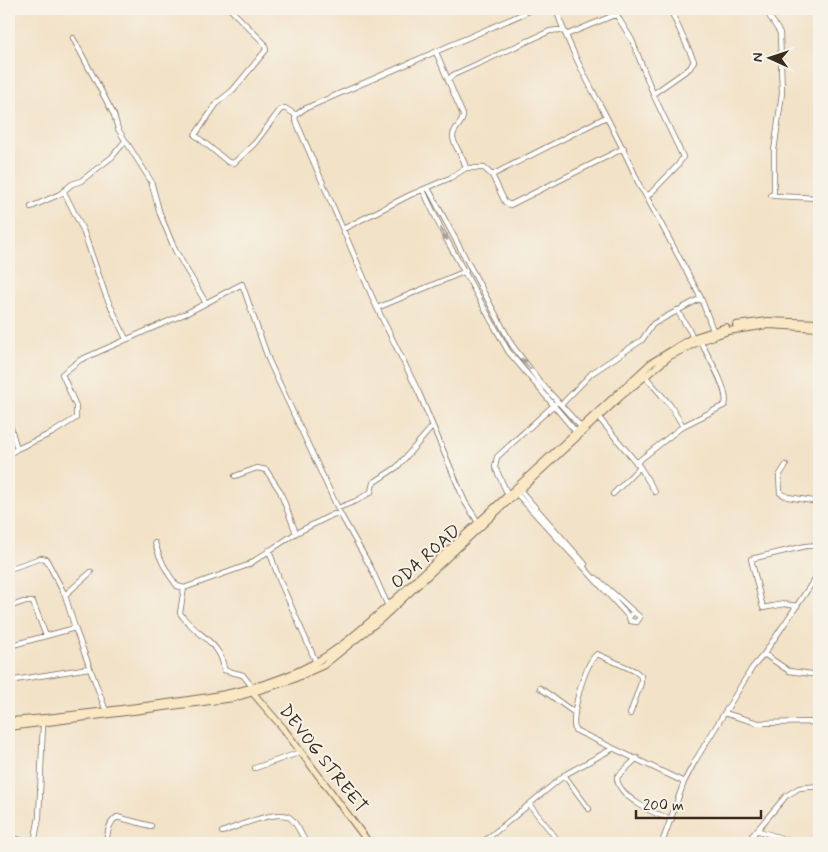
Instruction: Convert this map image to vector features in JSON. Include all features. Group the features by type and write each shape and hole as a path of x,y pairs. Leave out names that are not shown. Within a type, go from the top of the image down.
{"street":[{"path":"230,9 264,43 266,52 228,96 218,102 195,135 222,158 233,163 255,143 280,110 285,108 296,115 298,129 377,308 419,393 465,502 478,522"},
{"path":"296,115 304,109 534,9"},
{"path":"556,9 606,117 612,124 645,194 701,298 714,330"},
{"path":"448,80 453,75 550,31 558,30 566,34 629,9"},
{"path":"653,94 684,72 694,61 670,9"},
{"path":"765,9 780,33 782,93 774,151 774,195 771,195 819,198"},
{"path":"616,14 632,40 653,94 683,157 651,194 645,194"},
{"path":"73,38 114,115 118,129 125,142 151,181 160,214 175,250 206,303"},
{"path":"436,52 463,115 462,122 454,130 453,139 466,168"},
{"path":"492,175 606,117"},
{"path":"31,207 64,192 95,171 125,142"},
{"path":"343,229 464,171 466,168 484,168 492,175 505,202 510,204 624,148"},
{"path":"425,189 468,270 510,342 557,404"},
{"path":"64,192 83,230 106,296 126,339"},
{"path":"377,308 468,270"},
{"path":"468,270 504,345 578,429"},
{"path":"9,454 52,433 76,418 76,406 62,374 80,360 206,303 242,284 269,361 341,515 371,568 388,606"},
{"path":"508,496 495,467 497,457 592,373 635,346 649,332 653,324 701,298"},
{"path":"677,310 692,338"},
{"name":"ODA ROAD","path":"9,726 43,724 214,701 289,681 324,665 380,620 518,492 578,429 661,355 692,338 714,330 768,320 819,323"},
{"name":"ODA ROAD","path":"9,721 106,711 253,691 316,662 343,644 388,606 478,522 670,356 700,341 728,331 769,325 819,328"},
{"path":"636,463 683,426 725,405 727,402 716,372 700,341"},
{"path":"504,345 510,342"},
{"path":"645,376 670,404 683,426"},
{"path":"599,418 640,467 655,492"},
{"path":"9,421 16,449"},
{"path":"338,508 356,501 371,492 373,483 397,467 432,427"},
{"path":"786,465 780,476 780,493 788,497 819,502"},
{"path":"614,494 640,467"},
{"path":"235,476 257,468 266,470 280,491 296,533"},
{"path":"518,492 633,623 638,621 639,615 608,591 593,576"},
{"path":"155,543 158,554 172,579 177,586 184,588 248,565 296,533 334,514 341,515"},
{"path":"797,606 784,604 763,608 751,559 819,545"},
{"path":"269,550 316,662"},
{"path":"9,570 40,558 46,559 65,595 75,628 106,711"},
{"path":"65,595 91,572"},
{"path":"662,843 684,782 724,713 752,668 764,654 819,573"},
{"path":"184,588 180,613 219,650 224,660 224,670 243,675 253,691"},
{"path":"9,607 23,602 33,602 46,636"},
{"path":"629,617 634,612"},
{"path":"9,646 75,628"},
{"path":"630,714 641,683 641,676 635,671 599,654 595,655 581,684 574,728 577,732 637,758 684,782"},
{"path":"764,654 790,671 819,675"},
{"path":"9,681 90,668"},
{"path":"540,688 575,713"},
{"name":"DEVOG STREET","path":"253,691 369,843"},
{"path":"724,713 758,723 819,722"},
{"path":"34,843 39,817 43,724"},
{"path":"482,843 564,775 612,748"},
{"path":"255,768 300,752"},
{"path":"637,758 617,777 619,785 632,800 661,816 672,819"},
{"path":"564,775 589,809"},
{"path":"746,843 786,796 799,788 819,786"},
{"path":"529,804 560,843"},
{"path":"222,832 263,818 282,815 289,817 293,821 306,843"},
{"path":"106,843 109,826 112,820 117,817 151,826"},
{"path":"759,830 790,842 819,841"},
{"path":"9,837 30,843"},
{"path":"490,838 494,843"}]}
